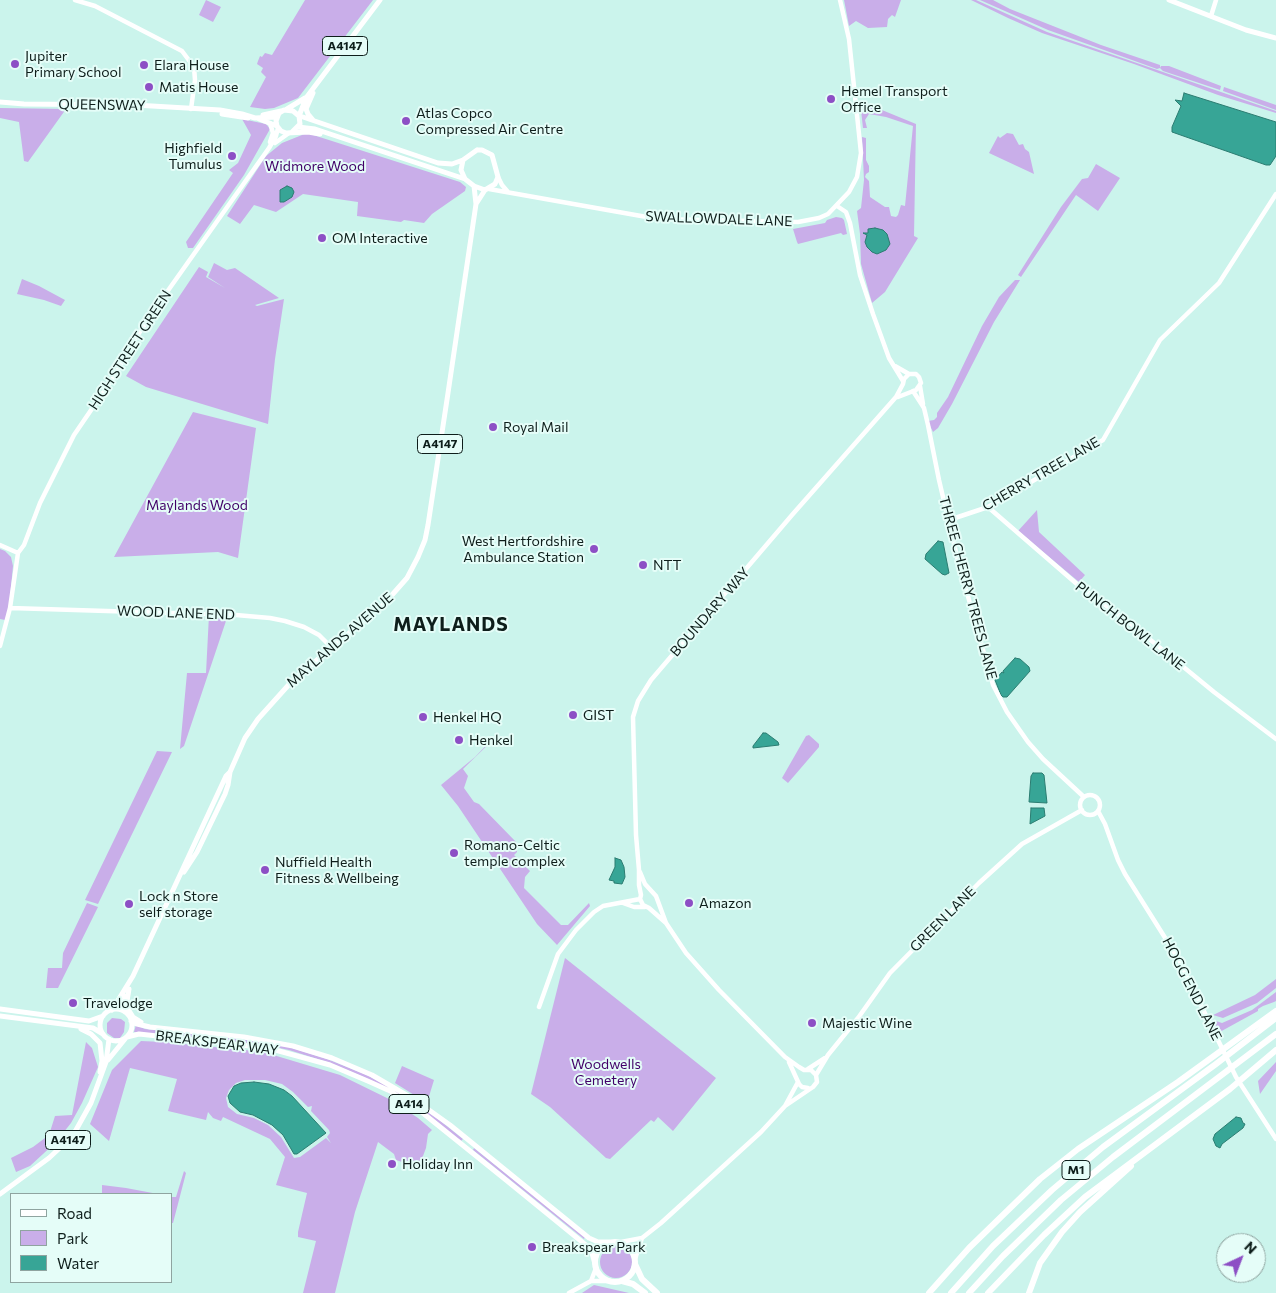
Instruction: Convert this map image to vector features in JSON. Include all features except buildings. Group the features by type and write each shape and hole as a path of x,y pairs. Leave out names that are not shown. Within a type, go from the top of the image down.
{"highway":[{"name":"M1","path":"950,1293 993,1246 1052,1190 1103,1147 1276,1011"},
{"name":"M1","path":"1237,1043 1250,1038 1276,1018"},
{"name":"M1","path":"969,1293 1003,1256 1061,1200 1113,1157 1276,1034"},
{"name":"M1","path":"988,1293 1019,1259 1075,1206 1117,1172 1155,1146 1230,1089 1276,1050"},
{"name":"M1","path":"930,1293 969,1248 1040,1179 1078,1149 1214,1060"},
{"name":"M1","path":"1029,1293 1040,1263 1062,1232 1080,1212 1155,1146"},
{"path":"645,1293 633,1284 604,1279 595,1266 597,1253 600,1248 609,1242 621,1242 631,1248 642,1279 657,1293"},
{"path":"622,1281 632,1272 635,1261"}],"main road":[{"name":"A4147","path":"306,98 380,0"},
{"path":"1169,0 1246,30 1276,38"},
{"name":"A4147","path":"322,125 314,121 308,114 307,104 323,75"},
{"path":"306,98 277,117 278,127 283,132 312,132 348,140"},
{"path":"291,132 298,127 299,116 306,98"},
{"name":"QUEENSWAY","path":"0,102 135,105 204,110 239,117 277,117"},
{"name":"QUEENSWAY","path":"255,118 285,110"},
{"path":"285,110 294,111 299,116"},
{"name":"A4147","path":"299,116 438,163 452,164 463,160"},
{"name":"QUEENSWAY","path":"255,118 278,127"},
{"path":"298,127 310,128 348,140 465,179 474,186 487,189 498,177 492,155 489,152 477,150 463,160 461,170 465,179"},
{"name":"MAYLANDS AVENUE","path":"112,1010 133,976 245,738 262,713 293,680 384,604 397,590 414,566 425,540 476,204 474,186"},
{"name":"MAYLANDS AVENUE","path":"476,204 487,189"},
{"name":"MAYLANDS AVENUE","path":"180,878 197,852 206,833 228,784 230,772"},
{"path":"218,794 228,784"},
{"path":"197,840 206,833"},
{"name":"MAYLANDS AVENUE","path":"125,1012 123,1003 133,976"},
{"path":"129,989 128,1009 138,1021 150,1027"},
{"path":"0,1008 83,1020 94,1020 112,1010 118,1009 125,1012 131,1021 130,1032 126,1038 119,1041 109,1039 93,1028 0,1016"},
{"path":"103,1016 100,1025 103,1034"},
{"name":"BREAKSPEAR WAY","path":"131,1021 150,1027 269,1040 318,1054 372,1075 415,1100 450,1125 590,1238 598,1242 609,1242"},
{"name":"A4147","path":"66,1025 86,1031 98,1040 102,1052 100,1080"},
{"name":"BREAKSPEAR WAY","path":"126,1038 138,1034 268,1048 323,1063 370,1082 390,1092 424,1114 587,1246 592,1253 595,1266"},
{"name":"A4147","path":"106,1062 126,1038"},
{"name":"A4147","path":"0,1194 49,1158 65,1143 83,1118 91,1103 106,1062 109,1039"}],"street":[{"path":"74,0 95,6 182,51 194,67 195,80 192,109"},
{"path":"838,206 849,192 857,177 861,153 849,39 840,0"},
{"path":"1211,16 1216,0"},
{"name":"HIGH STREET GREEN","path":"261,158 272,137 273,131 270,123"},
{"name":"HIGH STREET GREEN","path":"0,646 10,608 18,553 24,545 40,503 74,435 115,375 135,339 162,299 269,148 276,136 278,127"},
{"name":"HIGH STREET GREEN","path":"269,148 291,132"},
{"path":"498,177 508,192"},
{"name":"SWALLOWDALE LANE","path":"487,189 658,219 798,222 828,214 838,206"},
{"name":"CHERRY TREE LANE","path":"949,520 988,507 1103,440 1160,340 1219,283 1276,194"},
{"name":"THREE CHERRY TREES LANE","path":"838,206 846,212 850,223 860,274 873,314 893,364 906,388 912,391 924,408"},
{"path":"893,364 909,374 918,376 920,386 912,391"},
{"path":"903,382 909,374"},
{"name":"BOUNDARY WAY","path":"641,897 636,835 634,717 638,701 652,680 792,515 896,397 903,382"},
{"name":"THREE CHERRY TREES LANE","path":"920,386 949,520 990,678 1000,701 1028,742 1043,759 1084,797"},
{"name":"BOUNDARY WAY","path":"896,397 912,391"},
{"name":"PUNCH BOWL LANE","path":"988,507 1078,585 1131,624 1214,692 1276,739"},
{"path":"0,545 18,553"},
{"name":"WOOD LANE END","path":"10,608 236,615 270,618 304,626 319,635 332,648"},
{"path":"1089,794 1098,797 1100,806 1098,811 1090,815 1082,810 1080,805 1084,797 1089,794"},
{"name":"GREEN LANE","path":"816,1075 828,1055 858,1018 890,973 991,871 1032,838 1082,810"},
{"name":"HOGG END LANE","path":"1098,811 1125,874 1179,960 1236,1077 1276,1138"},
{"name":"BOUNDARY WAY","path":"640,870 650,891"},
{"path":"621,1242 642,1238 761,1132 785,1106 815,1084 816,1075 785,1057 719,990 686,953 666,923 655,894 645,891 641,897 641,902 666,923"},
{"path":"539,1007 553,966 567,940 594,912 609,904 641,897"},
{"path":"621,902 634,907 647,907 655,905 657,900"},
{"name":"GREEN LANE","path":"806,1070 828,1055"},
{"path":"785,1057 802,1087 809,1089"},
{"path":"785,1106 800,1073 806,1070"},
{"path":"635,1261 642,1238"},
{"path":"591,1281 595,1266"},
{"path":"569,1293 591,1281 611,1281"}],"green space":[{"path":"206,0 221,7 213,22 199,15"},
{"path":"305,0 373,0 298,98 274,108 250,107 266,77 261,72 263,68 257,64 260,56 262,57 265,53 272,55"},
{"path":"844,0 901,0 895,17 892,15 888,19 887,27 868,28 856,21 849,26"},
{"path":"971,0 976,0 1047,32 1276,111 1276,113 1218,95 1042,33"},
{"path":"980,0 993,0 1010,9 1101,45 1160,65 1160,68 1157,69 1048,30"},
{"path":"1161,66 1169,66 1221,86 1220,90 1163,71 1160,68"},
{"path":"1224,87 1276,105 1276,110 1223,91"},
{"path":"860,101 916,124 914,236 918,238 885,292 872,303 861,264 857,211 861,208 864,180 862,137 866,138 866,160 869,172 865,177 869,181 870,197 885,207 889,207 891,216 896,217 901,205 905,206 913,126 886,117 869,114 865,120 867,128 863,128"},
{"path":"0,108 66,109 28,162 24,161 19,122 0,118"},
{"path":"242,119 266,124 270,129 244,175 193,248 188,248 186,242 233,173 229,170 238,163 251,135"},
{"name":"Widmore Wood","path":"307,133 460,182 466,187 465,191 432,214 424,223 357,216 358,202 303,194 276,212 254,205 240,224 227,216 266,156 282,143"},
{"path":"1007,133 1013,134 1019,145 1023,144 1029,152 1034,174 989,153 998,136 1000,138"},
{"path":"1096,164 1120,178 1098,211 1076,195 1021,277 1018,275 1061,207 1082,179 1088,178"},
{"path":"836,217 844,220 847,234 843,235 841,233 798,244 793,229 825,223 827,220"},
{"path":"214,263 227,270 235,268 279,298 255,305 284,299 268,424 146,387 126,376 199,267 208,272 206,277 225,288 208,277"},
{"path":"22,279 65,300 61,306 17,294"},
{"path":"1015,280 1020,280 994,322 952,404 938,428 933,432 928,421 934,420 937,417 937,413 948,397 982,326 999,297"},
{"name":"Maylands Wood","path":"193,412 256,428 238,558 218,552 114,557"},
{"path":"1037,510 1039,532 1085,575 1079,582 1018,531"},
{"path":"0,549 11,557 13,566 9,608 5,620 0,619"},
{"path":"209,615 228,615 184,746 180,749 187,673 206,673"},
{"path":"498,733 497,736 463,769 468,776 464,788 474,802 479,804 517,843 517,852 514,855 530,871 525,877 524,888 561,925 568,925 589,903 590,906 557,945 537,924 458,806 441,785 475,757"},
{"path":"809,735 819,744 819,747 788,783 782,778 806,736"},
{"path":"157,751 172,752 98,904 85,900"},
{"path":"87,903 98,907 58,988 46,988 48,968 62,968 63,953"},
{"name":"Woodwells Cemetery","path":"565,958 716,1078 673,1131 658,1117 654,1122 651,1120 610,1159 606,1158 550,1107 531,1094"},
{"path":"1276,979 1276,988 1257,1003 1223,1018 1213,1015 1255,995"},
{"path":"1276,992 1276,1001 1263,1006 1258,1011 1218,1033 1213,1020 1222,1023 1252,1010"},
{"path":"112,1018 121,1019 125,1022 124,1032 120,1038 114,1038 107,1033 107,1023"},
{"path":"136,1025 145,1029 265,1042 289,1047 327,1059 367,1075 403,1095 463,1139 461,1141 366,1078 330,1063 289,1050 265,1045 134,1032"},
{"path":"141,1041 255,1051 340,1075 391,1100 432,1130 428,1134 426,1148 420,1164 396,1160 394,1154 378,1142 355,1212 335,1293 303,1293 316,1241 298,1237 307,1193 276,1185 285,1157 270,1139 223,1117 221,1121 213,1118 208,1112 206,1120 168,1111 177,1079 130,1068 109,1141 90,1124 112,1070","holes":["245,1080 265,1080 282,1084 308,1107 312,1106 311,1111 329,1130 330,1133 327,1137 331,1143 326,1138 300,1157 294,1158 281,1137 268,1125 254,1118 237,1114 228,1107 226,1098 229,1090 236,1083"]},
{"path":"86,1042 92,1048 98,1067 82,1103 71,1123 56,1142 30,1166 16,1172 11,1158 33,1147 49,1135 55,1116 72,1115"},
{"path":"1276,1062 1276,1071 1260,1094 1258,1081"},
{"path":"402,1066 434,1080 427,1103 395,1083"},
{"path":"474,1148 585,1237 584,1239 473,1150"},
{"path":"184,1171 186,1173 172,1223 172,1197 176,1197"},
{"path":"102,1185 153,1193 102,1193"},
{"path":"616,1246 622,1247 627,1251 631,1256 631,1268 627,1273 622,1277 616,1278 610,1277 605,1273 601,1268 600,1262 601,1256 605,1251 610,1247"},
{"path":"594,1285 629,1293 582,1293"}],"water":[{"path":"1184,93 1276,122 1276,156 1270,165 1172,132 1172,127 1181,106 1175,100 1182,101"},
{"path":"287,186 292,188 294,192 292,197 284,202 280,202 280,190"},
{"path":"868,229 883,230 887,234 890,244 886,250 877,254 867,247 865,242 867,235 863,233 868,233"},
{"path":"938,541 943,542 949,573 945,575 925,559 926,554"},
{"path":"1015,658 1020,659 1029,667 1030,671 1007,697 1003,697 995,680 1002,672 1004,673 1003,671"},
{"path":"763,733 766,733 778,742 779,745 753,748"},
{"path":"1033,773 1042,773 1044,775 1047,803 1029,802 1031,776"},
{"path":"1031,808 1044,808 1045,816 1030,824"},
{"path":"615,858 621,860 624,867 625,877 622,884 609,880 615,867"},
{"path":"241,1083 269,1084 284,1090 292,1096 326,1133 297,1154 294,1154 283,1135 272,1125 253,1115 240,1112 230,1103 228,1096 234,1086"},
{"path":"1236,1117 1241,1118 1245,1124 1243,1128 1222,1144 1220,1148 1216,1146 1213,1139 1215,1134"}],"place":[{"name":"Jupiter Primary School","path":"15,64"},
{"name":"Elara House","path":"144,65"},
{"name":"Matis House","path":"149,87"},
{"name":"Hemel Transport Office","path":"831,99"},
{"name":"Atlas Copco Compressed Air Centre","path":"406,121"},
{"name":"Highfield Tumulus","path":"232,156"},
{"name":"OM Interactive","path":"322,238"},
{"name":"Royal Mail","path":"493,427"},
{"name":"West Hertfordshire Ambulance Station","path":"594,549"},
{"name":"NTT","path":"643,565"},
{"name":"GIST","path":"573,715"},
{"name":"Henkel HQ","path":"423,717"},
{"name":"Henkel","path":"459,740"},
{"name":"Romano-Celtic temple complex","path":"454,853"},
{"name":"Nuffield Health Fitness & Wellbeing","path":"265,870"},
{"name":"Amazon","path":"689,903"},
{"name":"Lock n Store self storage","path":"129,904"},
{"name":"Travelodge","path":"73,1003"},
{"name":"Majestic Wine","path":"812,1023"},
{"name":"Holiday Inn","path":"392,1164"},
{"name":"Breakspear Park","path":"532,1247"}],"district":[{"name":"MAYLANDS","path":"451,625"}]}
